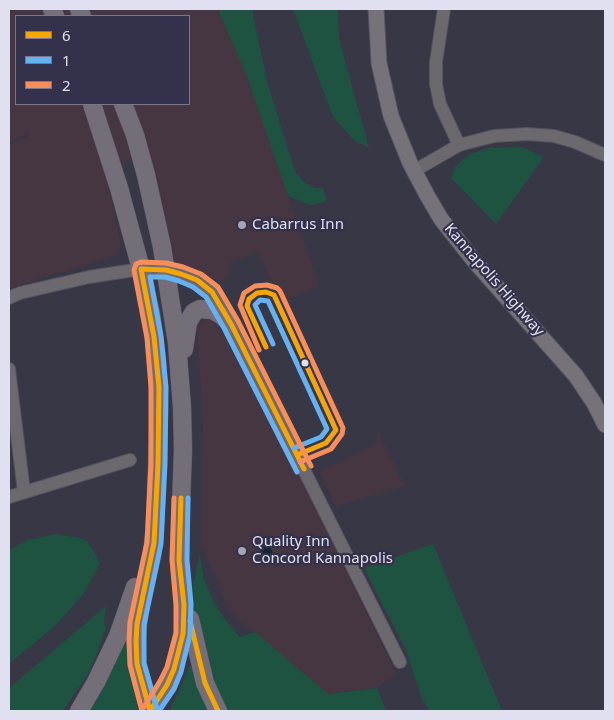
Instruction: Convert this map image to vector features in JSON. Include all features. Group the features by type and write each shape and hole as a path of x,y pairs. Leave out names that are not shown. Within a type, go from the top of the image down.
{"highway":[{"path":"92,105 119,188 141,269 151,314 157,359 159,411 154,543 137,624 136,641 137,664 150,711 167,685 178,658 183,634 183,591"},
{"path":"123,105 135,135 146,175 166,270 178,343 183,426 179,560 183,591 201,669 218,711"},
{"path":"180,379 188,322 194,312 204,308 212,310 231,324"},
{"path":"79,711 96,682 118,636 126,613 146,545 157,478"}],"main road":[{"name":"Kannapolis Highway","path":"376,9 378,46 384,88 394,124 414,171 436,211 458,242 576,376 594,403 605,426"}],"street":[{"path":"444,9 436,62 436,84 440,104 459,145"},
{"path":"414,171 459,145 494,136 527,134 554,136 575,142 605,156"},
{"path":"9,298 20,293 89,276 141,269 166,270 190,276 207,287 216,298 231,324 400,662"},
{"path":"9,369 24,492"},
{"path":"9,497 130,460"}],"shaded area":[{"path":"9,9 218,9 247,77 319,286 284,301 267,273 258,251 231,262 226,279 220,281 175,261 145,149 106,177 121,244 116,256 9,288 9,145 30,135 29,133 9,142"},
{"path":"210,319 227,336 255,385 396,673 377,688 328,694 230,612 201,543 203,424 197,326 199,322"},
{"path":"379,433 405,486 336,507 319,472 375,445"}],"green space":[{"path":"218,9 252,9 267,81 295,172 305,183 315,188 323,188 327,201 311,205 288,196 247,77"},
{"path":"293,9 338,9 339,39 369,148 353,139 333,117"},
{"path":"522,147 544,157 496,224 451,178 455,167 468,155 488,148"},
{"path":"56,534 80,538 88,542 100,563 85,592 56,625 9,664 9,550 28,540"},
{"path":"433,544 502,711 430,711 422,699 406,650 364,568"},
{"path":"200,555 204,580 215,604 225,620 240,637 255,632 328,694 377,688 386,711 217,711 195,619 192,589"},
{"path":"106,606 104,622 106,628 97,653 88,674 63,711 9,711 9,688"},
{"path":"126,638 142,711 86,711"},
{"path":"189,666 191,666 208,711 171,711"}],"water":[{"path":"266,539 275,558 266,562 257,544"}],"transit line":[{"name":"2","path":"142,711 130,665 129,641 130,622 147,542 151,464 151,387 147,338 134,270 136,264 141,262 166,263 183,267 201,274 218,287 238,321 311,466"},
{"name":"6","path":"150,711 137,664 136,641 137,624 154,543 159,387 154,337 141,269 166,270 181,274 197,280 212,292 231,324 304,469"},
{"name":"1","path":"157,709 144,663 144,625 161,544 166,387 161,336 150,277 165,277 179,281 193,287 206,297 224,328 297,472"},
{"name":"2","path":"259,350 240,305 244,293 255,286 267,285 280,291 343,428 342,434 331,449 300,462"},
{"name":"6","path":"266,347 247,306 249,299 257,293 266,292 274,295 336,430 326,443 297,455"},
{"name":"1","path":"273,344 255,305 260,300 268,301 327,429 321,437 294,448"},
{"name":"2","path":"144,707 167,667 176,633 176,605 172,560 174,498"},
{"name":"6","path":"150,711 167,685 174,669 183,634 184,605 179,560 181,498"},
{"name":"1","path":"159,711 174,689 181,672 190,635 191,604 187,560 188,498"},
{"name":"6","path":"190,621 205,683 218,711"}],"place":[{"name":"Cabarrus Inn","path":"242,225"},
{"name":"Quality Inn Concord Kannapolis","path":"242,551"}]}
